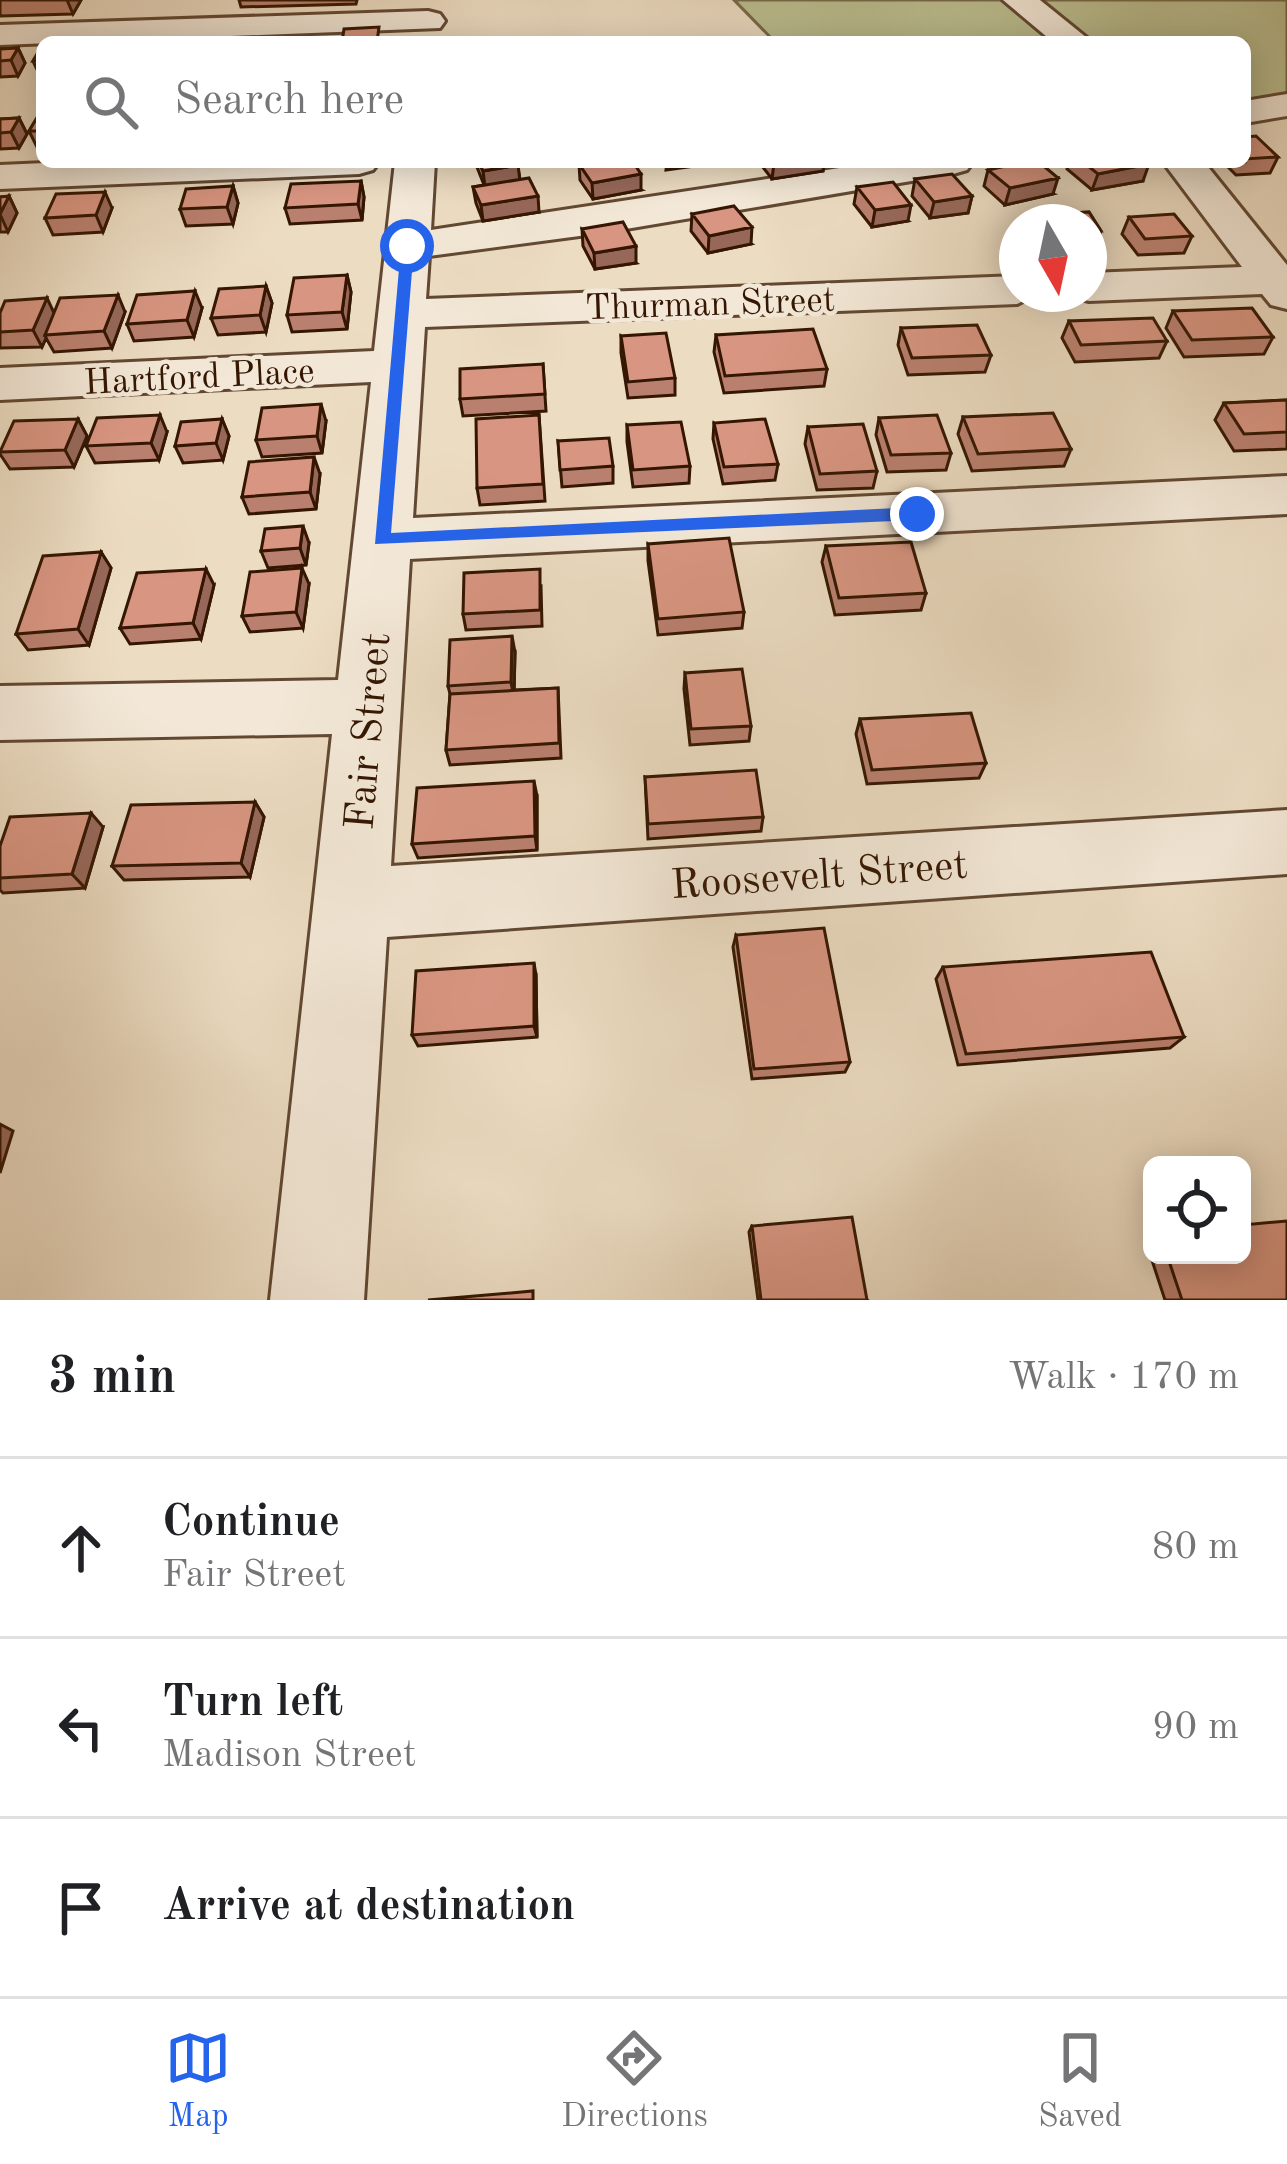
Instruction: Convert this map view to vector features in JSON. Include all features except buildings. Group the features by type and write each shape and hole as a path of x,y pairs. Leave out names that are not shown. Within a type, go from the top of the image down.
{"street":[{"path":"1019,0 1067,36"},
{"path":"0,35 428,21"},
{"path":"1251,111 1287,105"},
{"path":"1251,132 1287,131"},
{"path":"0,177 215,168"},
{"name":"Fair Street","path":"316,1300 414,168"},
{"path":"407,246 602,220 917,168"},
{"path":"1188,168 1283,284"},
{"path":"1107,287 1283,284"},
{"name":"Thurman Street","path":"400,339 999,291"},
{"name":"Hartford Place","path":"0,384 400,339"},
{"path":"381,540 1287,495"},
{"path":"0,713 368,706"},
{"name":"Roosevelt Street","path":"351,904 1287,842"}],"green space":[{"path":"734,0 1287,0 1287,94 1251,100 1251,36 769,36"}],"route":[{"path":"407,246 381,540 917,514"}]}
